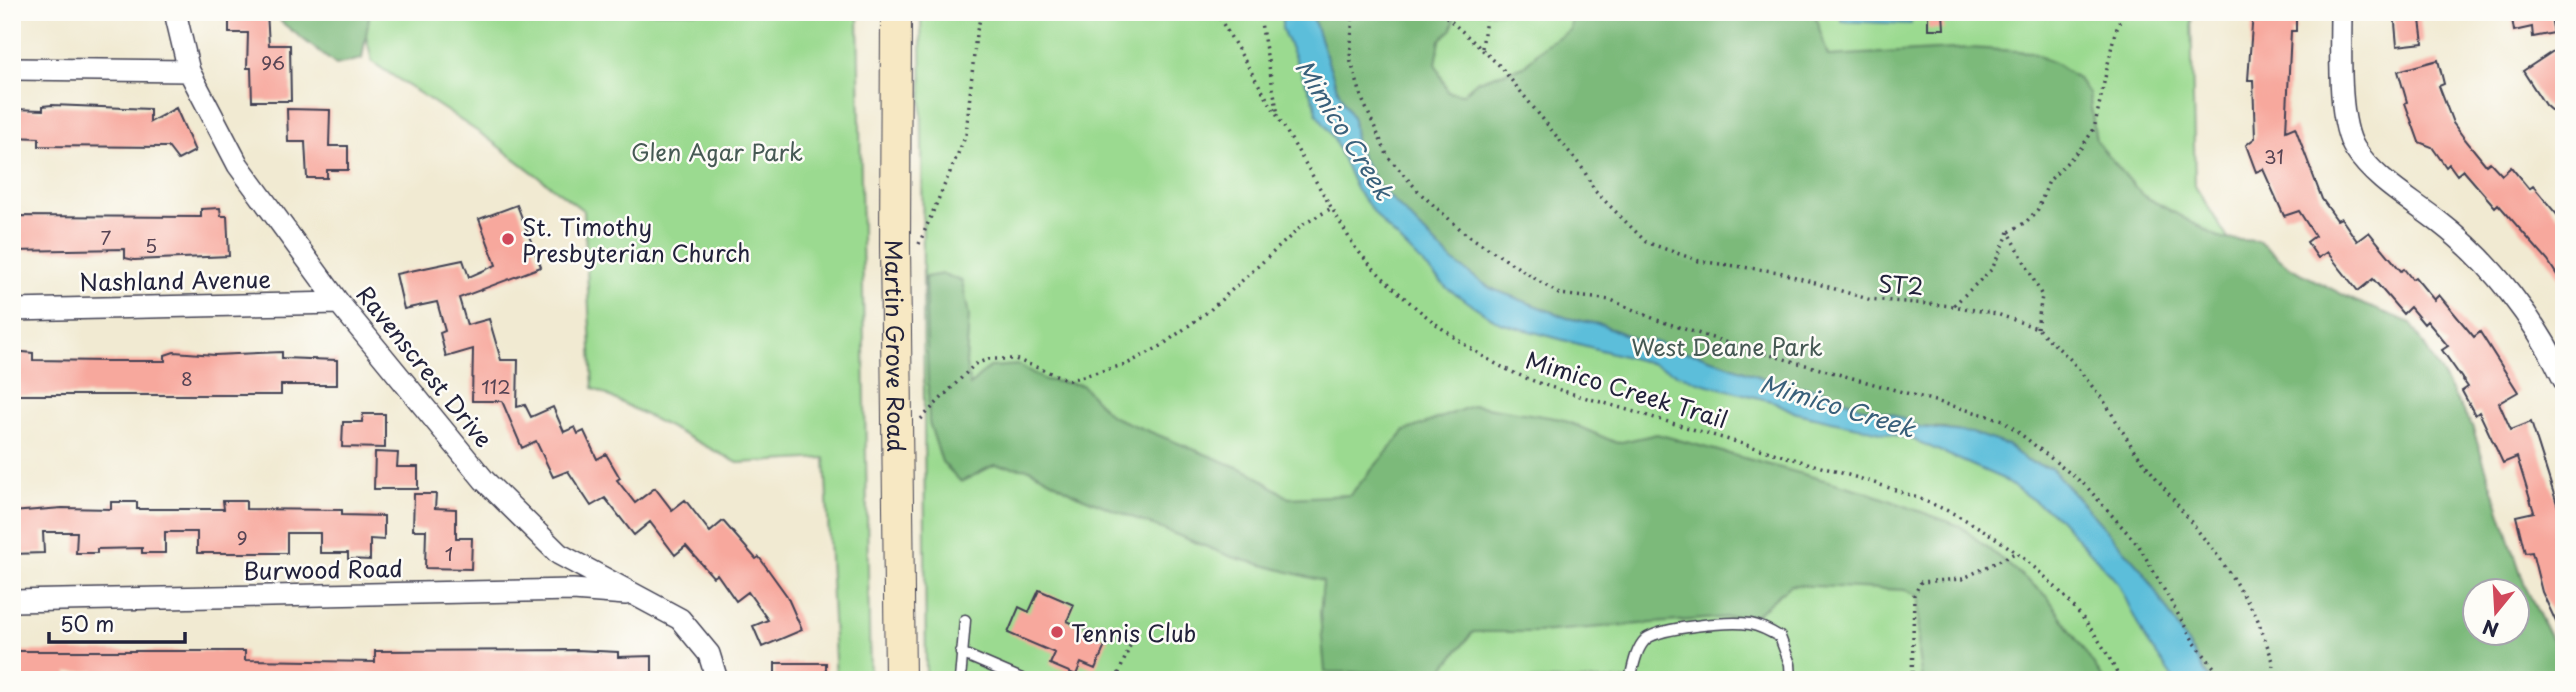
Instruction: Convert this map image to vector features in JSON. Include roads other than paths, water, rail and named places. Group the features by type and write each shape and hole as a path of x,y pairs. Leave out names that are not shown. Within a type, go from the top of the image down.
{"main road":[{"name":"Martin Grove Road","path":"896,12 900,680"}],"street":[{"name":"Ravenscrest Drive","path":"175,12 189,71 238,165 340,303 484,480 559,554 680,619 709,654 717,680"},
{"path":"2341,12 2345,114 2354,148 2383,181 2441,223 2501,282 2535,327 2564,380"},
{"path":"12,69 189,71"},
{"name":"Nashland Avenue","path":"12,310 340,303"},
{"name":"Burwood Road","path":"12,601 573,590 635,594"}],"lane":[{"path":"960,680 965,620"},
{"path":"1630,680 1641,645 1654,635 1672,630 1747,624 1763,627 1780,637 1790,664 1791,680"},
{"path":"961,653 1024,680"}],"water":[{"name":"Mimico Creek","path":"1282,12 1311,12 1337,88 1353,119 1360,155 1378,185 1452,261 1490,288 1567,318 1603,325 1639,341 1653,341 1681,352 1698,354 1782,385 1820,389 1863,408 1892,414 1919,427 1972,433 2007,445 2027,461 2052,469 2143,571 2210,680 2174,680 2143,635 2118,583 2059,518 2001,478 1912,439 1796,413 1775,402 1701,383 1653,364 1500,323 1448,289 1384,225 1356,189 1333,137 1316,113 1315,103 1282,29"},
{"path":"1841,12 1911,12 1911,24 1841,21"}],"place":[{"name":"St. Timothy Presbyterian Church","path":"508,239"},
{"name":"Tennis Club","path":"1057,632"}],"park label":[{"name":"Glen Agar Park","path":"717,151"},
{"name":"West Deane Park","path":"1727,346"}]}
